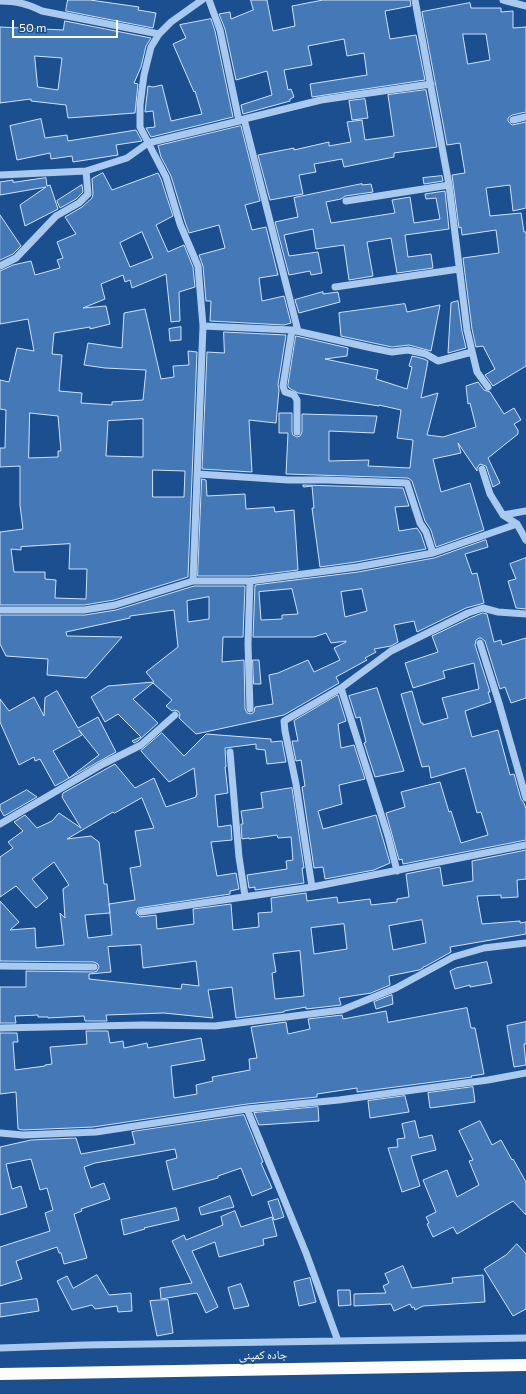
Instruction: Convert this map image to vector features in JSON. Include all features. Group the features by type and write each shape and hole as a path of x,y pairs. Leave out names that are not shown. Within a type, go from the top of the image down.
{"highway":[{"name":"جاده کمپنی","path":"0,1374 526,1365"}],"street":[{"path":"193,581 203,326 198,266 180,224 166,177 140,127 140,105 144,75 151,47 159,34 171,22 202,0"},
{"path":"209,0 220,30 295,330 283,386 286,392 294,395 297,400 297,432"},
{"path":"415,0 449,185 467,330 477,372 488,387"},
{"path":"503,0 512,1 526,6"},
{"path":"0,1 16,1 30,5 42,11 159,34"},
{"path":"0,175 86,171 127,158 148,144 242,120 322,100 431,84"},
{"path":"513,120 526,117"},
{"path":"0,266 16,258 56,216 79,203 88,194 86,171"},
{"path":"346,201 449,185"},
{"path":"335,287 459,268"},
{"path":"203,326 295,330 392,352 408,350 426,354 438,361 472,352"},
{"path":"482,470 490,494 503,515 517,524 526,540"},
{"path":"198,474 288,480 408,483 420,523 426,532 433,553"},
{"path":"503,515 526,511"},
{"path":"0,610 84,610 115,605 193,581 250,581 357,567 433,553 517,524"},
{"path":"250,581 248,644 250,709"},
{"path":"312,887 296,784 284,722 286,719 341,688 391,651 468,613 483,608 498,612 526,614"},
{"path":"480,643 526,798"},
{"path":"341,688 388,836 397,871"},
{"path":"0,824 103,764 141,745 175,715"},
{"path":"230,752 239,857 245,896"},
{"path":"141,912 312,887 526,845"},
{"path":"0,1028 143,1025 215,1026 342,1010 396,988 453,957 484,948 526,943"},
{"path":"0,966 94,967"},
{"path":"0,1133 23,1135 96,1132 247,1109 339,1100 357,1096 488,1080 526,1073"},
{"path":"247,1109 306,1253 338,1341"},
{"path":"0,1348 85,1345 526,1338"}],"building":[{"path":"68,0 90,0 139,7 138,10 156,13 153,28 66,11"},
{"path":"251,0 267,0 273,31 295,26 292,6 323,0 410,0 411,6 385,11 390,39 416,35 425,80 312,97 310,84 367,75 364,53 347,56 344,39 308,46 312,65 284,70 288,90 291,89 294,97 290,99 290,101 243,114 241,105 272,95 267,71 236,80 225,29 219,14 230,12 231,19 253,10"},
{"path":"470,3 471,8 501,8 501,12 513,11 513,28 526,27 526,112 512,115 508,118 508,121 512,125 526,122 526,208 513,211 510,185 486,188 490,216 521,213 524,232 526,232 526,366 493,386 485,375 495,369 483,346 476,347 472,329 463,258 499,253 496,230 462,235 461,227 459,228 452,175 465,173 460,143 447,145 422,12","holes":["463,34 486,34 490,60 468,64"]},
{"path":"211,19 215,31 233,117 151,137 146,128 155,127 153,111 145,112 148,86 153,87 162,85 171,121 202,114 195,91 194,92 173,44 186,38 180,25"},
{"path":"65,21 151,38 146,46 141,67 134,83 138,84 135,113 68,118 66,105 31,101 31,99 0,103 0,27 63,30","holes":["35,56 62,58 58,90 38,87"]},
{"path":"426,90 437,147 394,153 394,157 344,167 342,159 314,164 316,172 299,175 303,194 270,200 258,155 294,148 294,150 329,142 329,146 351,142 347,122 362,120 365,140 394,136 388,95"},
{"path":"365,99 368,118 352,120 349,101"},
{"path":"41,119 45,138 67,135 68,141 136,130 142,141 116,145 118,155 73,162 72,156 51,159 50,153 17,160 10,126"},
{"path":"241,126 260,201 245,205 252,230 266,227 278,275 259,278 262,301 284,296 291,323 284,325 210,321 211,301 206,301 203,266 199,255 225,248 219,225 189,233 171,176 161,157 158,146"},
{"path":"103,173 112,190 158,173 173,216 156,225 168,252 184,245 193,267 195,287 179,292 180,321 171,322 166,274 132,288 130,280 125,282 123,275 101,284 105,299 83,308 106,306 110,324 90,329 90,327 54,333 52,354 62,355 59,391 82,393 81,403 112,405 112,402 143,400 146,370 105,368 84,365 88,343 122,348 124,313 145,309 161,379 174,377 173,366 189,365 188,351 197,352 188,577 114,600 84,605 0,605 0,532 23,529 20,505 20,466 0,467 0,448 5,448 6,410 0,409 0,380 9,382 17,348 34,351 28,319 0,324 0,271 13,265 31,261 35,275 60,268 57,260 63,258 57,242 76,234 65,217 82,207 92,198 92,179","holes":["142,232 153,258 130,267 120,243","30,413 58,416 61,451 58,451 58,457 29,458","143,419 143,457 106,456 108,421","153,470 185,471 184,497 153,497","70,544 69,569 87,569 86,599 55,598 56,580 45,579 45,572 14,572 11,549 21,550 21,547"]},
{"path":"442,176 443,181 424,184 423,178"},
{"path":"46,178 47,186 50,185 58,209 25,226 20,205 46,187 0,195 0,182"},
{"path":"362,184 371,184 373,192 345,196 341,199 326,202 331,223 395,213 392,200 410,197 414,223 440,219 436,198 426,199 425,194 445,191 449,229 405,235 408,257 431,254 433,268 397,273 391,238 367,242 373,276 349,280 344,245 316,249 313,229 284,235 289,256 318,252 322,273 311,275 310,271 289,275 275,222 298,217 294,198"},
{"path":"82,185 83,192 76,199 60,208 57,201"},
{"path":"0,215 21,246 13,254 0,260"},
{"path":"323,292 323,294 338,292 340,302 299,313 295,300"},
{"path":"458,301 466,348 448,353 451,303"},
{"path":"405,304 407,312 440,305 431,351 409,345 392,347 341,336 339,313"},
{"path":"181,327 181,340 170,341 169,329"},
{"path":"224,332 286,335 278,385 279,390 276,423 249,420 252,472 202,469 207,352 224,353"},
{"path":"296,336 348,348 347,356 325,359 378,370 376,379 407,389 412,367 409,366 412,356 428,361 421,398 438,393 427,435 443,437 476,427 470,403 468,404 466,386 478,382 484,390 490,392 504,414 514,408 521,420 514,424 518,430 518,434 488,458 500,483 493,487 486,466 480,464 477,471 458,443 461,453 433,459 441,492 470,483 484,530 436,547 431,530 425,521 412,481 408,478 286,474 288,433 279,433 279,413 292,413 292,432 293,435 297,437 300,436 302,432 302,414 377,416 374,433 329,431 329,461 369,460 368,466 410,468 413,440 397,438 401,410 379,405 298,393 289,388 288,386"},
{"path":"202,479 206,480 207,496 245,494 246,509 274,507 275,512 294,510 298,570 250,576 198,576"},
{"path":"303,485 403,488 409,506 395,507 399,531 417,528 421,534 426,549 320,567 312,508 314,508 312,486 304,487"},
{"path":"486,540 488,547 465,554 472,574 477,573 484,603 466,608 417,632 414,621 394,625 398,642 391,646 374,649 376,652 365,658 367,660 336,677 339,683 284,715 196,734 179,718 180,714 178,711 172,711 166,706 172,700 153,683 133,699 158,723 134,743 132,741 141,737 118,714 105,722 91,697 108,686 154,682 146,672 178,647 174,610 130,616 130,618 66,632 67,636 122,637 86,678 47,675 48,659 6,656 0,644 0,615 85,615 116,610 194,586 245,586 243,637 223,637 222,662 244,660 245,709 247,713 251,714 254,712 255,707 273,704 269,675 278,673 308,660 314,672 340,660 334,648 346,642 331,643 326,633 314,637 253,637 255,585 358,572 434,558","holes":["292,589 298,614 282,615 282,619 261,620 259,592","362,589 367,611 345,617 341,592","209,597 209,619 188,622 187,601"]},
{"path":"526,558 526,609 516,608 508,581 516,579 510,564"},
{"path":"483,613 487,614 494,642 501,640 502,645 526,638 526,698 511,703 505,687 500,689 485,641 479,638 476,640 475,645 490,692 488,692 491,702 465,711 472,737 498,730 510,775 514,774 521,799 526,809 526,840 403,864 402,859 399,860 386,813 405,807 401,792 440,782 449,812 451,811 461,843 488,835 481,812 477,813 465,768 431,778 429,766 422,767 401,694 412,691 421,723 423,723 423,725 448,718 442,698 479,689 474,663 443,671 445,678 413,688 405,663 438,652 432,636"},
{"path":"253,660 259,660 261,684 254,684"},
{"path":"377,688 404,771 375,777 364,743 366,742 360,717 356,718 349,696"},
{"path":"57,691 78,728 98,717 116,752 55,786 40,759 35,761 34,757 19,765 0,722 0,699 9,711 34,697 44,716 45,698","holes":["79,730 99,755 69,778 53,751 82,735"]},
{"path":"338,695 346,721 338,724 341,748 354,745 365,779 339,785 342,804 318,811 323,829 376,815 390,863 374,870 325,879 323,867 314,868 302,787 305,786 301,760 296,761 292,741 298,741 294,721"},
{"path":"162,733 184,756 206,734 271,739 271,742 282,741 286,762 267,764 265,750 256,749 256,744 225,748 225,767 228,793 215,795 218,827 231,825 232,840 211,842 217,876 236,873 239,889 230,891 230,894 138,908 136,913 140,917 156,915 157,929 194,924 193,909 231,904 233,930 259,927 258,913 272,912 271,898 306,893 307,901 337,897 338,903 370,899 371,905 397,902 397,899 409,897 406,874 440,867 443,886 473,881 472,861 526,850 526,879 517,880 518,897 501,898 501,895 477,896 482,924 520,921 520,923 526,922 526,934 450,947 451,952 419,970 389,976 390,985 371,993 339,998 341,1005 306,1009 306,1007 284,1012 236,1018 232,987 208,990 213,1018 164,1013 106,1015 107,1021 85,1021 84,1016 48,1018 38,1017 38,1015 15,1016 16,1023 0,1023 0,987 26,987 26,971 94,972 97,971 99,967 98,964 94,962 0,961 0,901 19,922 10,930 35,928 36,948 64,945 60,913 65,918 63,889 69,885 54,862 32,879 48,898 36,908 16,886 0,897 0,857 13,848 8,842 23,831 14,822 25,815 37,828 52,821 59,813 81,828 62,797 63,793 115,764 135,788 154,778 166,807 196,797 194,768 169,782 141,751","holes":["142,798 154,828 135,831 141,866 130,868 135,900 109,904 107,884 104,884 99,842 91,836 67,839 113,812 114,813","110,913 112,935 88,938 85,915","422,920 426,943 393,950 389,926","344,924 347,949 314,954 311,928","141,945 143,968 196,961 199,986 182,984 181,989 89,979 89,974 111,972 108,947","300,951 304,996 275,999 272,973 276,972 273,954"]},
{"path":"292,788 304,868 302,868 304,883 255,890 255,887 249,888 247,875 287,869 286,861 293,860 291,837 278,838 277,835 242,839 241,824 243,824 241,811 263,808 261,793"},
{"path":"27,790 37,797 4,816 0,809 0,805"},
{"path":"487,962 492,983 470,987 470,985 455,989 450,971 456,968"},
{"path":"392,995 393,1004 376,1009 374,1002"},
{"path":"467,1008 471,1028 475,1028 484,1074 471,1076 472,1077 357,1092 357,1088 317,1094 317,1097 247,1104 93,1127 23,1130 18,1129 16,1092 0,1094 0,1033 17,1033 18,1042 13,1042 15,1070 52,1064 50,1047 87,1044 86,1031 108,1031 110,1043 123,1041 124,1048 147,1043 148,1048 201,1038 205,1060 171,1066 174,1098 197,1094 196,1085 213,1081 212,1077 250,1070 249,1059 257,1058 251,1027 286,1022 288,1034 310,1029 308,1019 342,1015 343,1019 386,1011 388,1022"},
{"path":"526,1022 526,1044 524,1044 526,1065 514,1067 507,1026"},
{"path":"473,1087 475,1102 430,1108 428,1093"},
{"path":"405,1096 409,1112 370,1118 368,1101"},
{"path":"318,1107 319,1121 259,1125 254,1113"},
{"path":"244,1115 263,1162 261,1163 272,1188 252,1196 241,1168 218,1176 218,1178 173,1190 166,1161 177,1158 175,1149 95,1163 84,1167 91,1188 104,1183 110,1199 81,1209 82,1211 74,1214 87,1258 64,1264 61,1253 59,1253 57,1247 16,1261 22,1279 0,1286 0,1247 50,1231 45,1213 53,1210 47,1188 40,1190 31,1159 6,1164 12,1189 21,1186 27,1207 0,1215 0,1147 31,1140 76,1138 81,1154 135,1144 132,1132"},
{"path":"415,1121 419,1138 432,1135 436,1150 411,1156 420,1186 402,1192 388,1148 398,1147 397,1139 405,1138 402,1124"},
{"path":"480,1121 492,1145 501,1140 526,1182 526,1215 513,1201 457,1234 453,1227 433,1237 427,1224 429,1223 426,1217 436,1212 423,1180 447,1170 457,1197 479,1185 469,1161 473,1160 459,1131"},
{"path":"230,1196 234,1207 201,1215 199,1208"},
{"path":"278,1199 284,1217 274,1220 268,1202"},
{"path":"176,1208 179,1220 144,1228 145,1229 124,1235 121,1220"},
{"path":"235,1211 241,1227 272,1217 277,1236 263,1239 264,1245 219,1257 215,1242 192,1251 218,1307 206,1313 197,1293 161,1299 160,1288 192,1283 172,1241 184,1235 186,1240 223,1225 221,1217"},
{"path":"517,1244 526,1254 526,1309 513,1316 484,1269 506,1255"},
{"path":"403,1266 412,1288 453,1283 452,1278 483,1275 485,1302 423,1306 415,1310 410,1304 394,1311 391,1304 354,1306 354,1294 386,1293 383,1286 389,1283 385,1274"},
{"path":"97,1275 109,1295 131,1293 132,1311 118,1312 117,1306 95,1309 92,1305 72,1310 57,1281 67,1276 73,1288"},
{"path":"310,1278 316,1302 299,1306 294,1282"},
{"path":"241,1284 249,1306 234,1309 228,1288"},
{"path":"338,1290 350,1290 351,1305 339,1306"},
{"path":"37,1299 39,1311 0,1317 0,1304"},
{"path":"168,1300 173,1333 157,1336 150,1301"}]}
